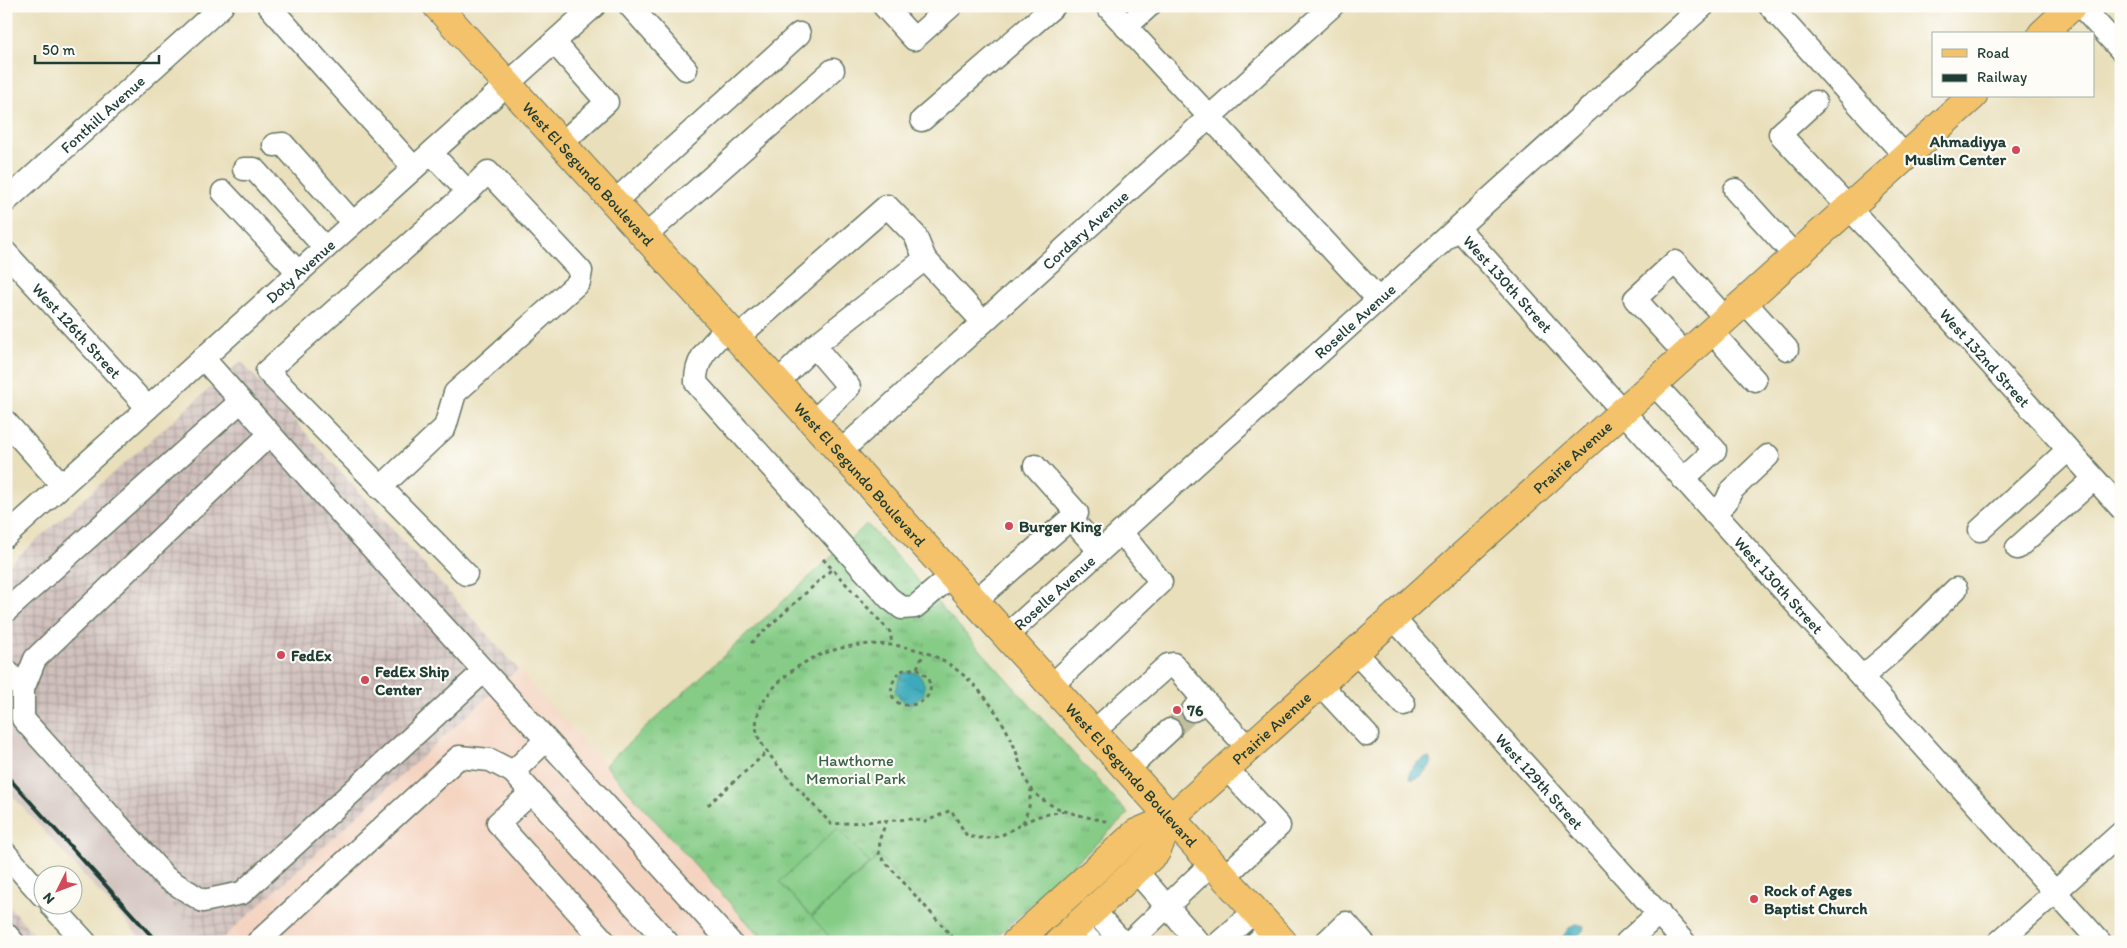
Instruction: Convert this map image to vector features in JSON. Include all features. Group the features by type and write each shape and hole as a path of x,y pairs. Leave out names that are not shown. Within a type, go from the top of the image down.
{"main road":[{"name":"West El Segundo Boulevard","path":"437,6 1218,870 1266,931"},
{"path":"2044,32 2072,6"},
{"name":"Prairie Avenue","path":"1016,942 1136,833 1171,818 1227,769 1971,98"},
{"name":"Prairie Avenue","path":"1080,930 1156,852 1171,818"}],"street":[{"name":"Fonthill Avenue","path":"6,201 222,6"},
{"path":"269,6 414,168"},
{"name":"Doty Avenue","path":"6,536 594,6"},
{"path":"630,6 686,69"},
{"path":"884,6 914,40 951,6"},
{"path":"922,120 1054,6"},
{"path":"1107,6 1378,300"},
{"path":"1126,27 1149,6"},
{"name":"Cordary Avenue","path":"840,452 1332,6"},
{"name":"Roselle Avenue","path":"1006,636 1703,6"},
{"path":"1770,6 1906,157"},
{"path":"2081,6 2121,50"},
{"path":"614,202 799,34"},
{"path":"554,42 607,102 561,144"},
{"path":"644,236 833,70"},
{"name":"West 132nd Street","path":"1814,102 1780,134 2121,508"},
{"path":"274,146 283,144 353,223"},
{"path":"431,153 468,192"},
{"path":"244,169 254,169 326,248"},
{"path":"380,488 445,427 455,393 579,282 580,271 488,172 267,371 380,488 466,574"},
{"path":"1735,190 1795,256"},
{"path":"223,192 299,273"},
{"path":"951,576 915,607 902,608 889,598 696,382 696,371 701,357 887,206 915,235 925,259 983,322"},
{"name":"West 130th Street","path":"1458,228 2100,942"},
{"name":"West 126th Street","path":"6,253 148,408"},
{"path":"777,383 814,346 925,259"},
{"path":"1686,355 1635,299 1675,262 1727,318 1755,380"},
{"path":"1727,318 1787,349"},
{"path":"813,422 849,386 814,346"},
{"path":"203,358 730,942"},
{"path":"1654,384 1715,450 1684,479"},
{"path":"6,611 240,401"},
{"path":"6,422 62,486"},
{"path":"270,434 35,659 24,689 23,719 166,878 203,901 242,893 484,671"},
{"path":"1980,530 2068,450"},
{"path":"1714,513 1726,502 1731,491 1768,456"},
{"path":"975,601 1077,513 1035,466"},
{"path":"2017,548 2094,479"},
{"path":"1071,519 1100,551"},
{"path":"1051,686 1162,582 1120,532"},
{"path":"1862,677 1894,650 1956,589"},
{"name":"West 129th Street","path":"1394,619 1684,942"},
{"path":"1356,653 1404,704"},
{"path":"1093,732 1168,665 1173,664 1199,705 1249,749"},
{"path":"6,670 24,689"},
{"path":"1320,685 1366,735"},
{"path":"1127,770 1170,730"},
{"path":"513,772 546,740"},
{"path":"258,942 459,757 490,760 513,772 667,942"},
{"path":"1130,942 1168,906 1278,826 1227,769"},
{"path":"531,793 498,823 605,942"},
{"path":"1999,942 2121,833"},
{"path":"6,854 32,884"},
{"path":"1136,871 1198,942"},
{"path":"1627,942 1659,913"},
{"path":"61,916 85,942"},
{"path":"1326,942 1346,922 1363,942"},
{"path":"1080,930 1122,942"},
{"path":"1220,942 1266,931"},
{"path":"6,934 13,942"}],"path":[{"path":"823,559 890,632 892,644"},
{"path":"751,643 832,569"},
{"path":"1065,811 1044,814 1022,824 1000,838 984,840 967,836 951,810 925,822 912,819 831,824 767,752 757,735 756,715 764,700 777,684 805,660 837,648 870,643 892,644 924,653 942,660 965,675 998,716 1013,744 1031,788 1036,794 1065,811 1109,822"},
{"path":"917,668 924,653"},
{"path":"917,668 925,674 929,683 929,693 923,701 915,706 907,706 898,702 893,696 892,684 899,671 917,668"},
{"path":"708,805 767,752"},
{"path":"1022,824 1029,807 1031,788"},
{"path":"886,820 880,838 879,855 957,942"}],"shaded area":[{"path":"241,361 518,669 219,942 205,942 6,722 6,567"},
{"path":"518,669 765,942 219,942"},
{"path":"6,722 205,942 144,942 82,873 82,866 75,866 6,789"},
{"path":"6,903 41,942 6,942"}],"green space":[{"name":"Hawthorne Memorial Park","path":"867,524 1128,814 991,942 765,942 605,765"},
{"path":"837,828 870,863 811,916 779,882"},
{"path":"879,856 956,942 834,942 812,917"}],"water":[{"path":"908,672 917,673 925,687 920,698 910,704 900,699 895,690 901,675"},
{"path":"1429,758 1432,762 1428,769 1420,776 1410,779 1409,775 1413,766"},
{"path":"1578,924 1584,926 1583,931 1572,942 1561,942 1569,928"}],"tunnel":[{"path":"1170,730 1193,710"}],"railway":[{"path":"6,775 157,942"}],"place":[{"name":"Ahmadiyya Muslim Center","path":"2016,150"},
{"name":"Burger King","path":"1009,526"},
{"name":"FedEx","path":"281,655"},
{"name":"FedEx Ship Center","path":"365,680"},
{"name":"76","path":"1177,710"},
{"name":"Rock of Ages Baptist Church","path":"1754,899"}]}
